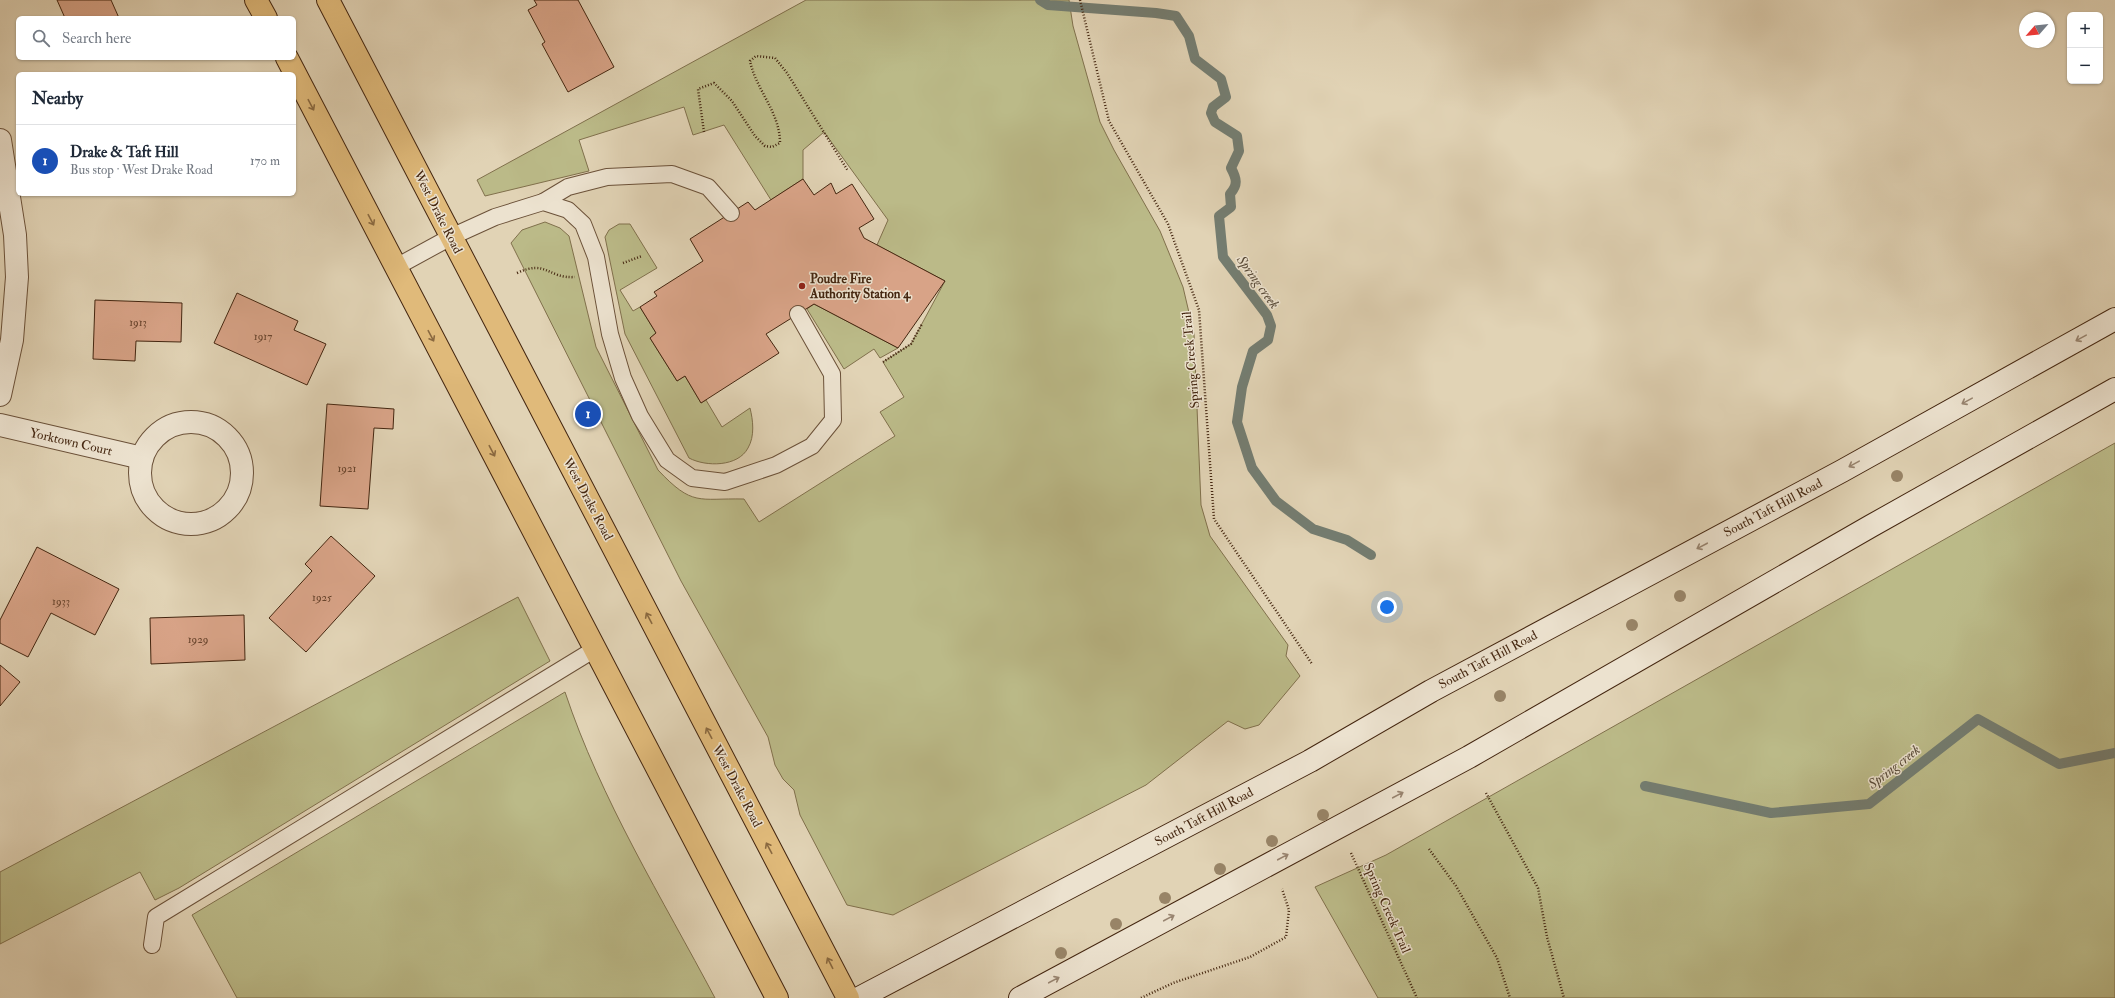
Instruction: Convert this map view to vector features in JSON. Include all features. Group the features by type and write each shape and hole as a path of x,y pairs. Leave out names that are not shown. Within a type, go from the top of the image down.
{"main road":[{"path":"256,0 265,16"},
{"name":"West Drake Road","path":"328,0 848,998"},
{"path":"288,60 294,72"},
{"path":"296,75 777,998"},
{"path":"0,140 15,235 18,277 12,340 0,395"},
{"name":"South Taft Hill Road","path":"859,998 1310,761 1431,691 1835,475 2115,319"},
{"path":"1020,998 1469,757 1871,526 2115,389"},
{"path":"191,422 208,425 222,433 233,445 240,460 242,476 238,493 229,508 215,518 199,524 182,524 166,518 152,507 144,492 140,475 142,458 150,444 166,430 175,425 191,422"},
{"name":"Yorktown Court","path":"0,425 142,458"}],"lane":[{"path":"396,267 451,237 495,217 543,202 568,187 607,177 672,174 708,187 731,213"},
{"path":"543,202 568,210 582,224 596,257 610,334 624,378 640,416 667,460 692,478 725,482 776,465 812,446 833,420 832,374 798,314"},
{"path":"152,945 156,917 595,649"}],"path":[{"name":"Spring Creek Trail","path":"1080,0 1109,121 1168,224 1199,310 1214,519 1312,664"},
{"path":"704,132 698,88 714,83 732,101 755,136 765,146 772,147 780,143 776,118 752,71 750,61 756,56 775,58 787,72 848,170"},
{"path":"620,264 642,256"},
{"path":"517,273 530,267 540,267 564,278 574,278"},
{"path":"883,362 911,344 922,324"},
{"path":"1486,793 1538,888 1548,937 1564,998"},
{"name":"Spring Creek Trail","path":"1339,827 1417,998"},
{"path":"1429,848 1456,886 1497,958 1510,998"},
{"path":"1141,998 1173,983 1250,957 1286,937 1289,910 1272,863"}],"shaded area":[{"path":"806,0 1069,0 1073,26 1100,122 1114,150 1160,231 1183,287 1194,334 1201,505 1210,536 1288,645 1286,656 1300,676 1259,725 1245,729 1228,721 1146,785 893,915 847,905 800,815 794,790 783,779 775,765 768,737 681,581 511,243 522,230 545,222 560,228 569,236 596,347 658,470 670,482 688,495 706,499 744,499 759,522 895,436 880,412 904,397 883,362 911,344 945,281 877,245 888,220 824,132 803,150 803,179 771,200 724,125 693,135 684,107 579,140 589,171 485,196 477,180"},
{"path":"619,224 630,224 657,268 620,290 633,311 640,307 656,333 650,338 677,381 685,376 701,403 706,400 722,427 750,408 753,423 752,438 748,448 737,459 721,464 713,464 696,461 689,458 625,334 605,237 609,230"},
{"path":"814,304 898,348 880,358 874,349 844,369 807,309"},
{"path":"2115,443 2115,998 1378,998 1315,887 1386,855"},
{"path":"518,597 550,661 179,888 155,900 140,872 0,944 0,872"},
{"path":"565,692 596,771 614,810 715,998 237,998 192,915"}],"building":[{"path":"57,0 111,0 118,16 64,16"},
{"path":"534,0 578,0 614,67 568,92 542,44 545,42 528,10 537,5"},
{"name":"Poudre Fire Authority Station 4","path":"803,179 814,195 831,183 836,194 852,184 874,219 859,228 864,238 945,281 898,348 814,304 766,334 779,353 701,403 685,376 677,381 650,338 656,333 640,307 657,296 654,292 703,261 690,239 748,202 755,210"},
{"path":"237,293 298,321 294,330 326,344 307,385 214,343"},
{"path":"95,300 182,303 181,342 136,341 135,361 93,359"},
{"path":"327,404 394,409 393,429 374,428 368,509 320,506"},
{"path":"331,536 375,576 306,652 269,618 312,571 305,564"},
{"path":"37,547 119,589 95,635 51,613 28,657 0,643 0,620"},
{"path":"244,615 245,660 151,664 150,618"},
{"path":"0,665 20,682 0,706"}],"waterway":[{"name":"Spring creek","path":"1040,0 1048,5 1156,13 1176,16 1189,36 1195,59 1221,79 1226,97 1213,107 1211,113 1215,122 1237,136 1239,151 1231,168 1236,182 1230,194 1231,207 1219,216 1223,257 1267,315 1271,326 1268,340 1253,351 1242,387 1237,422 1252,468 1276,501 1313,529 1347,540 1371,555"},
{"name":"Spring creek","path":"1645,786 1771,813 1869,804 1978,719 2059,764 2115,753"}],"place":[{"name":"Poudre Fire Authority Station 4","path":"802,286"},
{"name":"Drake & Taft Hill","path":"588,414"}]}
